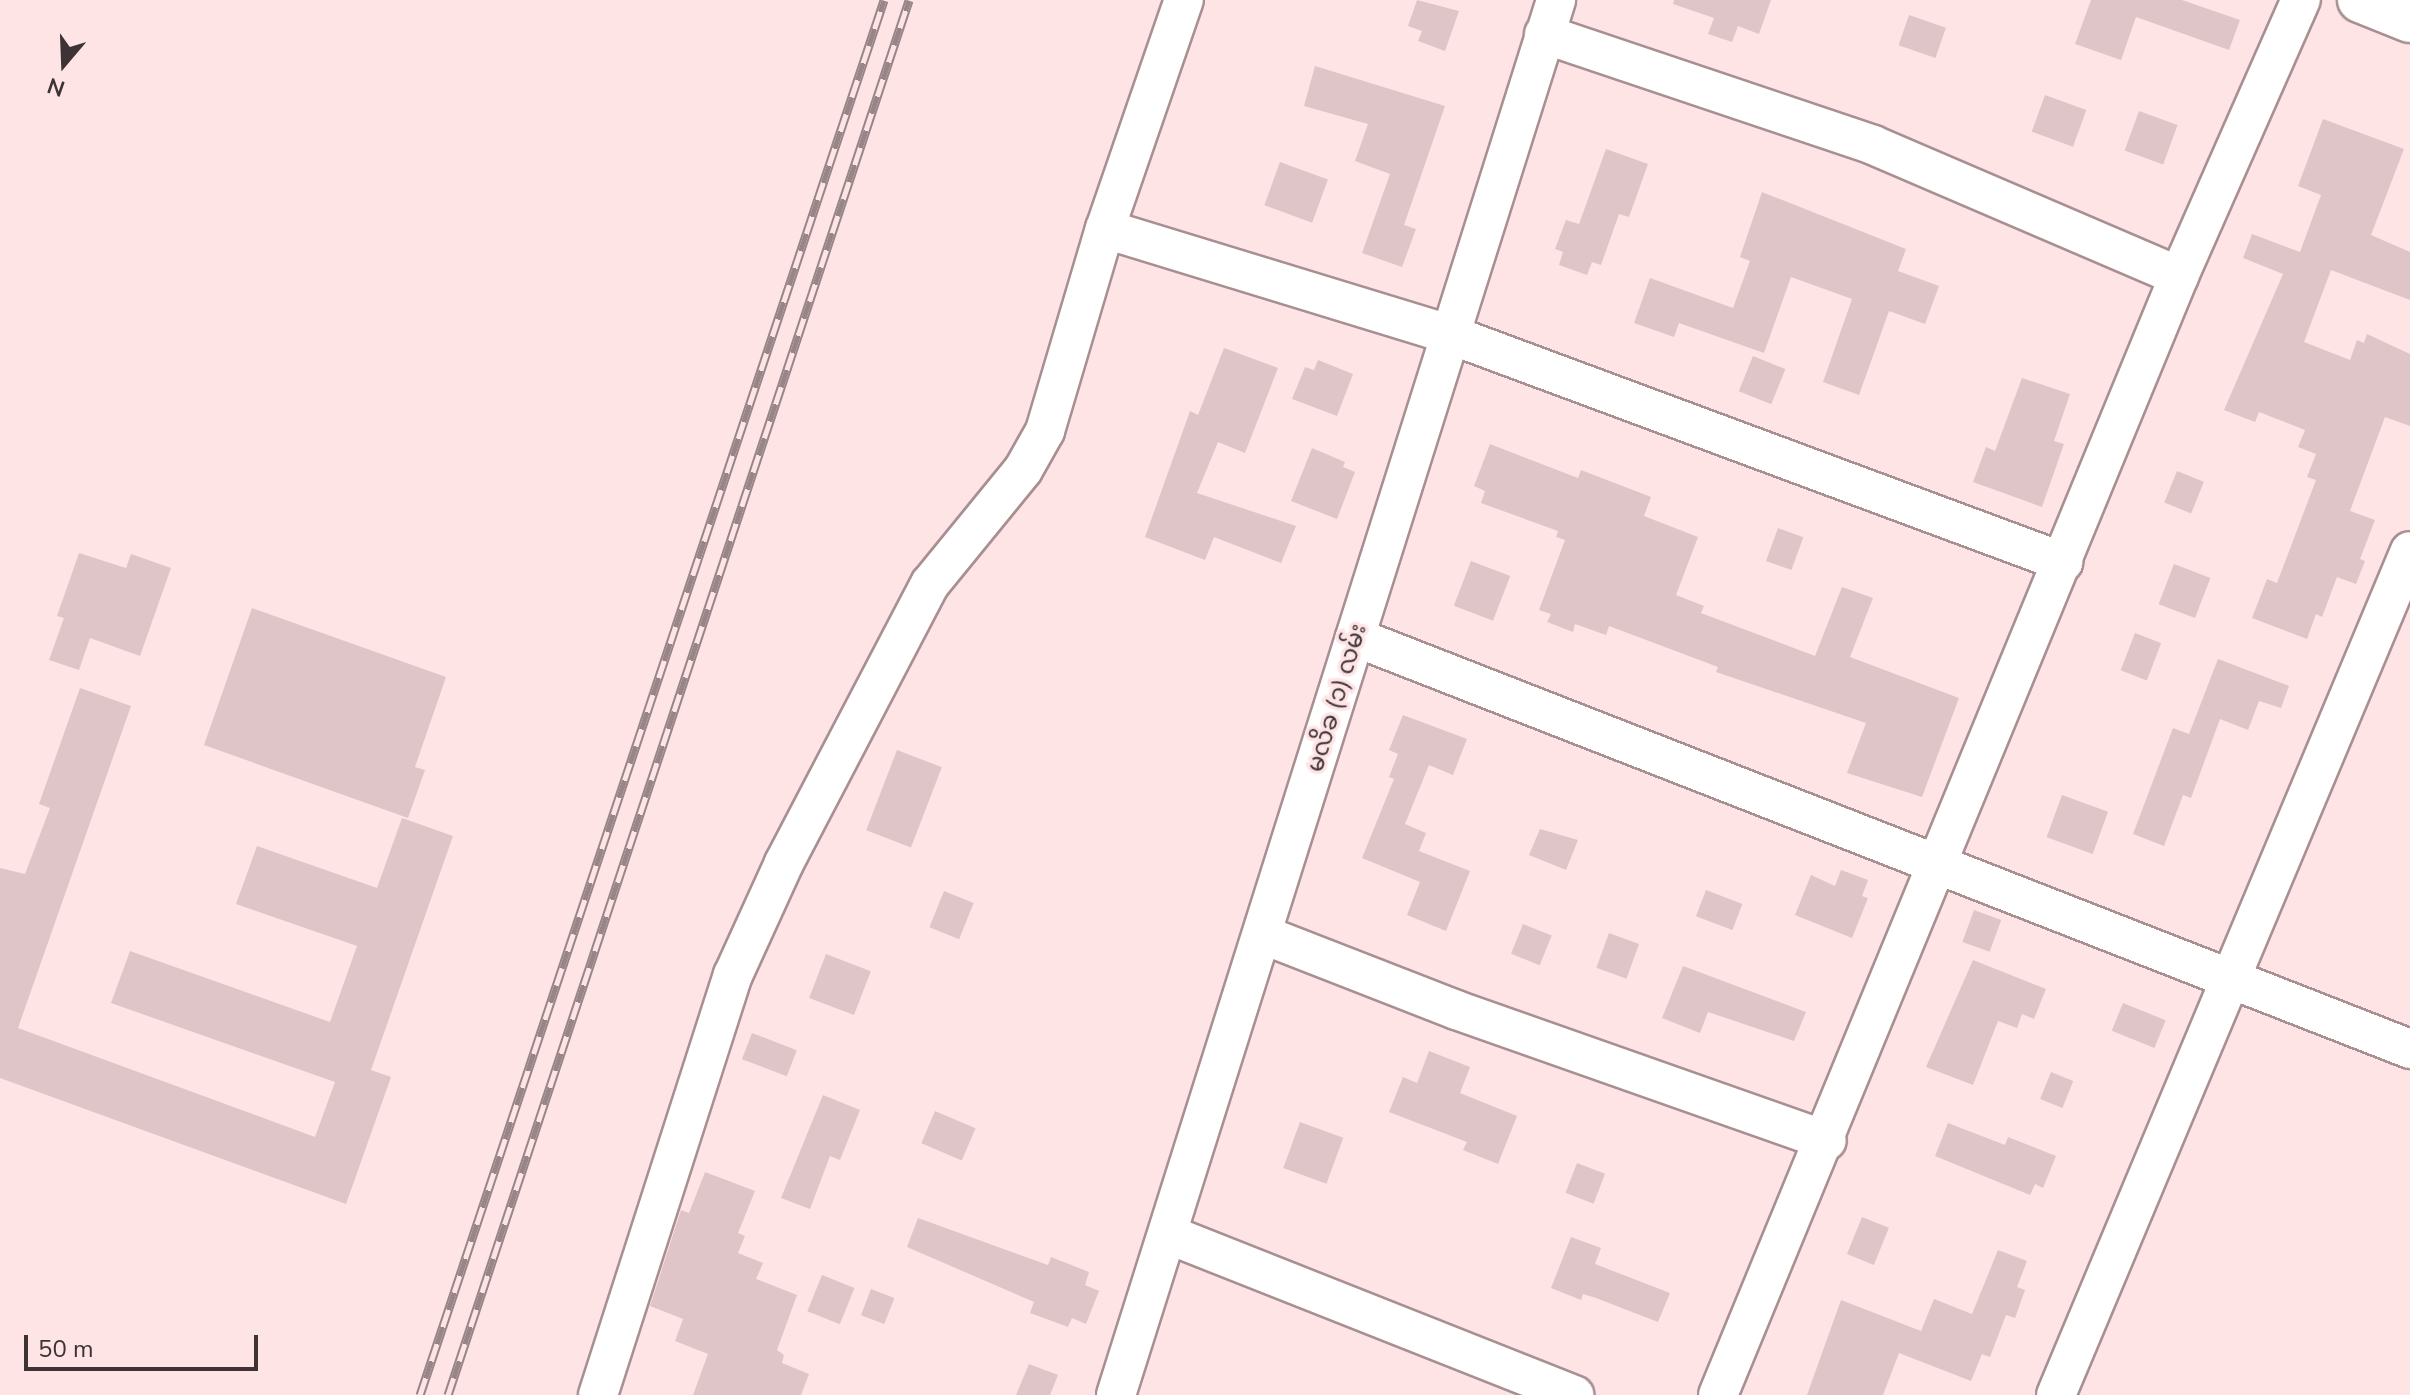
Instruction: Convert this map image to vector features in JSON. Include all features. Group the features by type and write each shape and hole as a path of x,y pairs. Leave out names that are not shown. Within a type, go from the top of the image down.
{"street":[{"path":"598,1395 733,975 784,863 923,596 1023,470 1045,431 1105,229 1184,0"},
{"path":"1718,1395 1827,1141 2179,276 2301,0"},
{"path":"2360,0 2410,20"},
{"path":"1550,17 1873,145 2179,276"},
{"name":"မလိခ (၁) လမ်း","path":"1116,1395 1170,1235 1355,637 1454,336 1550,17"},
{"path":"1105,229 1454,336 2063,562"},
{"path":"2056,1395 2410,551"},
{"path":"1355,637 1938,862 2410,1049"},
{"path":"1264,935 1456,1010 1827,1141"},
{"path":"1170,1235 1575,1395"}],"building":[{"path":"1417,0 1459,11 1445,51 1418,41 1422,31 1408,26"},
{"path":"1674,0 1771,0 1759,34 1738,26 1732,42 1708,34 1714,18 1673,4"},
{"path":"2091,0 2182,0 2240,20 2229,50 2136,17 2121,60 2075,44"},
{"path":"1909,15 1946,28 1935,58 1899,45"},
{"path":"1315,66 1445,106 1404,225 1416,229 1402,267 1362,253 1390,174 1355,161 1368,124 1304,106"},
{"path":"2045,95 2086,110 2073,147 2032,132"},
{"path":"2139,111 2178,125 2163,164 2125,150"},
{"path":"2323,119 2404,149 2371,235 2410,252 2410,300 2331,270 2304,342 2350,360 2357,340 2364,343 2367,334 2410,354 2410,426 2385,417 2350,511 2375,520 2360,559 2365,561 2356,584 2337,577 2322,617 2316,614 2307,639 2252,618 2267,579 2277,583 2316,480 2307,477 2316,454 2298,447 2305,430 2259,412 2255,422 2224,410 2283,274 2243,258 2252,234 2300,252 2321,195 2298,186"},
{"path":"1606,149 1648,164 1629,217 1619,214 1601,265 1592,262 1587,275 1559,265 1563,252 1555,249 1566,220 1579,224"},
{"path":"1280,162 1328,179 1312,223 1264,205"},
{"path":"1762,192 1906,249 1898,271 1939,286 1925,324 1889,311 1859,395 1823,382 1852,299 1791,277 1764,353 1679,323 1674,337 1634,323 1650,278 1733,308 1750,261 1740,257"},
{"path":"1224,348 1278,368 1245,453 1218,442 1197,493 1296,526 1281,563 1214,537 1205,560 1145,537 1190,411 1198,415"},
{"path":"1753,356 1785,369 1771,404 1739,391"},
{"path":"1318,360 1353,374 1337,416 1292,399 1305,367 1314,370"},
{"path":"2022,378 2070,394 2054,441 2064,444 2042,507 1973,482 1986,447 1995,451"},
{"path":"1490,444 1578,478 1581,470 1651,497 1644,516 1698,537 1676,595 1704,606 1701,613 1815,656 1842,587 1873,598 1850,657 1959,698 1922,797 1847,773 1866,723 1716,672 1718,667 1609,626 1606,635 1575,624 1573,632 1547,622 1551,614 1539,610 1565,540 1556,537 1558,531 1481,503 1485,491 1474,486"},
{"path":"1312,448 1345,462 1343,467 1355,472 1337,519 1291,501"},
{"path":"2177,471 2204,482 2191,513 2164,503"},
{"path":"1778,528 1803,537 1791,570 1766,561"},
{"path":"79,553 126,568 131,554 171,568 140,656 90,638 79,670 49,660 64,618 57,616"},
{"path":"1471,561 1510,576 1493,621 1454,606"},
{"path":"2174,564 2210,578 2195,618 2159,604"},
{"path":"252,608 446,677 415,767 425,770 408,818 204,745"},
{"path":"2135,633 2161,643 2147,680 2121,670"},
{"path":"2218,659 2289,686 2281,708 2259,701 2248,730 2220,719 2191,798 2183,795 2164,846 2133,834 2173,728 2189,734"},
{"path":"80,688 131,706 18,1028 315,1137 335,1082 111,1003 130,951 330,1022 357,946 236,904 257,846 377,888 402,818 453,836 371,1070 391,1077 346,1204 0,1078 0,868 25,874 50,808 39,804"},
{"path":"1403,715 1467,739 1453,775 1429,765 1405,824 1426,833 1419,851 1470,871 1446,931 1407,915 1420,882 1362,858 1394,779 1389,777 1398,754 1389,750"},
{"path":"897,750 942,767 911,847 866,830"},
{"path":"2062,795 2108,812 2093,854 2047,837"},
{"path":"1540,829 1578,840 1566,870 1529,855"},
{"path":"1841,870 1868,880 1862,896 1868,898 1852,938 1795,915 1811,875 1835,886"},
{"path":"1706,890 1742,904 1732,930 1696,916"},
{"path":"944,891 974,903 959,939 929,927"},
{"path":"1974,910 2001,920 1990,952 1962,942"},
{"path":"1523,924 1552,936 1540,965 1511,954"},
{"path":"1609,933 1639,944 1626,979 1596,968"},
{"path":"826,954 871,971 854,1015 809,998"},
{"path":"1973,960 2046,989 2034,1019 2022,1014 2017,1028 1998,1021 1973,1085 1926,1067"},
{"path":"1683,966 1806,1012 1794,1041 1708,1012 1700,1033 1662,1018"},
{"path":"2123,1003 2166,1020 2154,1048 2112,1031"},
{"path":"752,1033 797,1050 787,1076 742,1059"},
{"path":"1429,1051 1470,1067 1460,1093 1517,1116 1498,1164 1463,1150 1467,1142 1389,1112 1403,1077 1417,1083"},
{"path":"2051,1072 2073,1081 2062,1108 2040,1099"},
{"path":"823,1095 860,1110 840,1160 830,1156 810,1209 781,1198"},
{"path":"935,1111 976,1128 962,1160 921,1143"},
{"path":"1300,1122 1343,1138 1326,1184 1283,1168"},
{"path":"1948,1123 2005,1145 2008,1137 2056,1156 2043,1188 2035,1184 2030,1195 1935,1156"},
{"path":"1577,1163 1605,1174 1594,1204 1566,1193"},
{"path":"705,1172 755,1191 738,1233 745,1236 738,1253 763,1263 756,1279 797,1295 777,1350 784,1355 782,1363 809,1374 801,1395 693,1395 708,1354 675,1341 683,1319 650,1306 681,1210 689,1213"},
{"path":"1862,1217 1889,1228 1874,1265 1847,1254"},
{"path":"918,1218 1048,1265 1051,1257 1089,1272 1085,1285 1099,1291 1086,1324 1072,1318 1068,1327 1030,1313 1034,1302 907,1247"},
{"path":"1571,1237 1601,1248 1595,1264 1670,1293 1658,1322 1596,1298 1583,1294 1581,1300 1551,1288"},
{"path":"1998,1250 2027,1261 2017,1287 2025,1290 2015,1318 2006,1315 1990,1357 1982,1354 1971,1381 1899,1353 1883,1395 1807,1395 1841,1300 1921,1331 1934,1299 1972,1314"},
{"path":"822,1275 854,1288 840,1324 807,1311"},
{"path":"871,1289 894,1298 884,1324 861,1315"},
{"path":"1029,1364 1058,1375 1050,1395 1016,1395"}],"railway":[{"path":"420,1395 884,0"},
{"path":"448,1395 909,0"}]}
